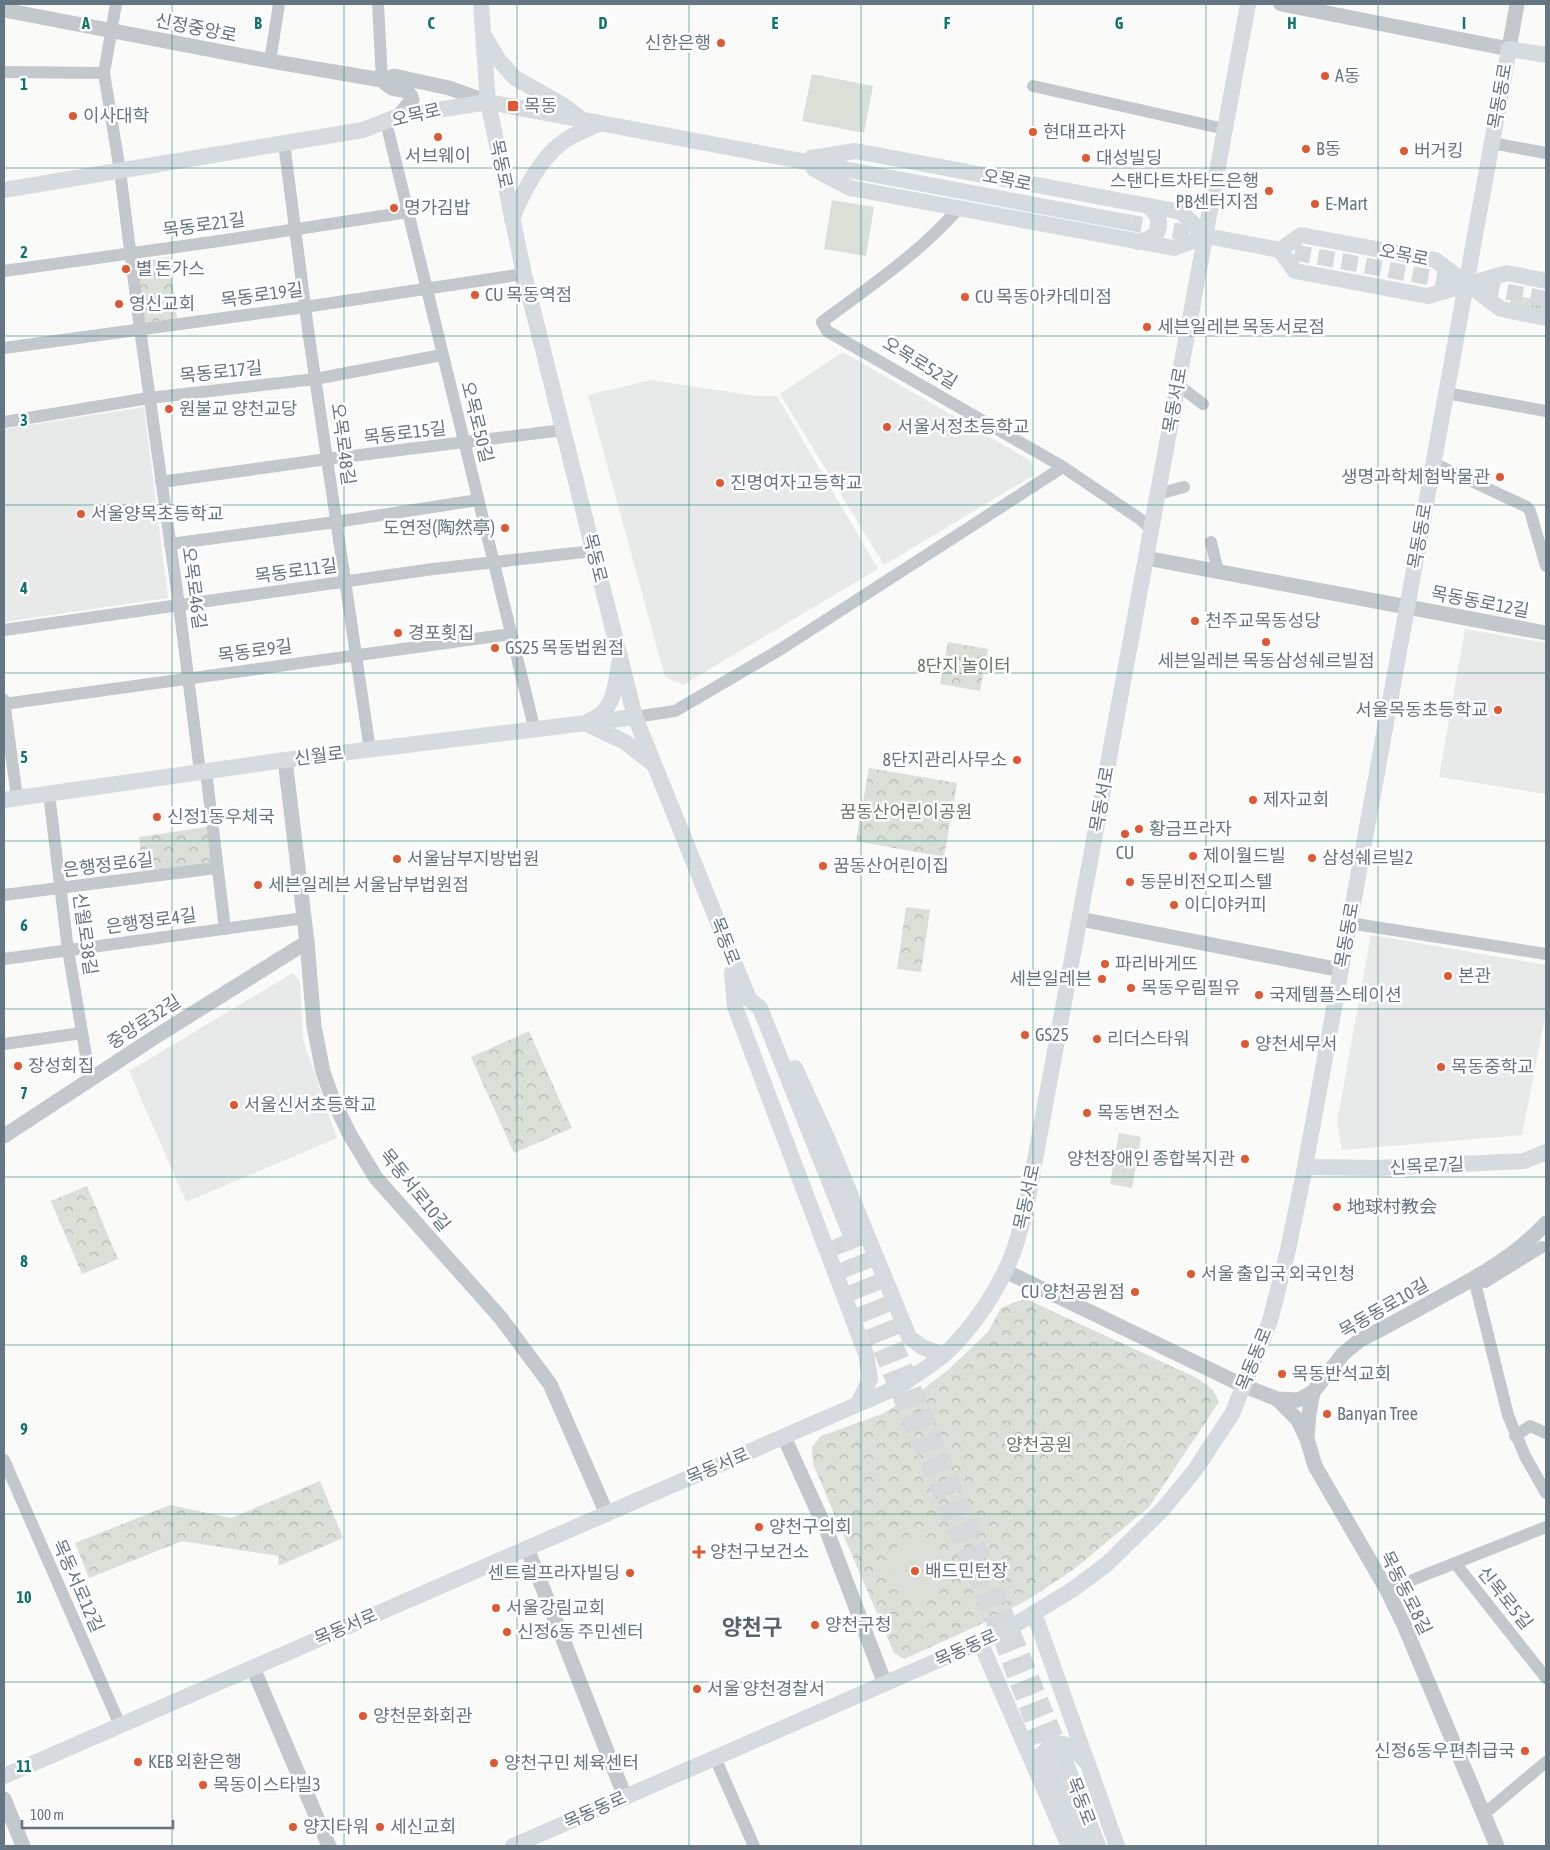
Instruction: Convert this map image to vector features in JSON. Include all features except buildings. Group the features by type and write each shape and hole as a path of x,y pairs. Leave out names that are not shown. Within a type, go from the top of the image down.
{"main road":[{"name":"목동로","path":"470,4 474,66 488,102"},
{"name":"목동로","path":"481,4 488,102 512,219 524,274 635,717 749,999 760,1008 850,1233"},
{"name":"목동서로","path":"4,1776 900,1386 943,1355 977,1317 1005,1271 1014,1250 1025,1214 1248,4"},
{"path":"482,32 498,59 515,78 592,122 564,141 538,168 521,196 512,219"},
{"name":"목동동로","path":"513,1846 1003,1632 1034,1614 1107,1564 1163,1509 1195,1470 1232,1414 1242,1385 1270,1321 1288,1250 1305,1166 1509,49 1546,55"},
{"name":"오목로","path":"4,190 363,130 392,119 488,102 1126,222"},
{"name":"오목로","path":"855,151 1182,212 1206,236 1174,248 1138,242 850,188 799,161 855,151"},
{"path":"1138,242 1149,240 1158,231 1160,224 1158,217 1149,206"},
{"name":"오목로","path":"1546,281 1507,273 1466,284 1428,296 1294,271 1280,250 1301,235 1436,260 1466,284 1500,309 1546,318"},
{"path":"1206,236 1280,250"},
{"path":"585,723 601,714 607,708 615,687 620,659"},
{"name":"신월로","path":"11,799 285,760 535,731 635,717"},
{"path":"585,723 623,741 655,766"},
{"path":"731,956 764,999 828,1140 909,1336 922,1347 943,1355"},
{"path":"731,956 736,1007 866,1354 870,1379 858,1404"},
{"name":"목동로","path":"749,999 745,1014 809,1171 834,1239"},
{"name":"신목로7길","path":"1305,1166 1376,1168 1524,1162 1546,1152"},
{"path":"1524,1162 1546,1161"},
{"path":"1034,1614 1117,1846"},
{"path":"980,1642 1069,1846"},
{"path":"1040,1780 1040,1758 1046,1748 1051,1746 1062,1744 1072,1747 1088,1763"},
{"name":"목동로","path":"1082,1846 1056,1759 1098,1846"}],"street":[{"path":"4,72 104,73 116,4"},
{"path":"270,61 279,4"},
{"path":"378,4 382,80"},
{"path":"1281,4 1509,49"},
{"name":"목동동로","path":"1509,49 1517,4"},
{"name":"신정중앙로","path":"4,10 270,61 382,80 394,76 449,88 488,102"},
{"name":"오목로46길","path":"104,73 120,170 149,398 225,929"},
{"name":"신정중앙로","path":"382,80 390,87 406,90 412,100 392,119"},
{"path":"1033,86 1225,129"},
{"name":"오목로50길","path":"392,119 408,212 535,731"},
{"name":"오목로48길","path":"284,143 315,379 370,750"},
{"name":"목동동로","path":"1492,143 1546,153"},
{"name":"오목로52길","path":"959,208 935,233 822,322 827,331 1063,468 1138,518 1152,530"},
{"name":"목동로21길","path":"4,271 408,212"},
{"name":"목동로19길","path":"4,348 305,307 524,274"},
{"name":"목동로17길","path":"4,422 149,398 315,379 442,355"},
{"path":"1178,385 1203,404"},
{"path":"1446,393 1546,411"},
{"name":"목동로15길","path":"161,482 327,459 563,430"},
{"path":"1433,463 1527,507 1530,511 1546,566"},
{"path":"635,717 675,711 781,649 1063,468"},
{"path":"1158,494 1184,487"},
{"path":"170,544 336,522 478,500"},
{"path":"1211,542 1218,572"},
{"name":"목동로11길","path":"4,630 494,562 593,551"},
{"name":"목동동로12길","path":"1146,558 1546,633"},
{"name":"목동로9길","path":"4,704 511,634"},
{"path":"4,700 11,799"},
{"name":"목동서로10길","path":"285,760 307,942 314,1026 319,1053 333,1100 350,1135 376,1178 500,1316 550,1384 607,1514"},
{"name":"신월로38길","path":"49,794 68,950 90,1079"},
{"name":"은행정로6길","path":"4,895 216,868"},
{"name":"은행정로4길","path":"4,959 304,918"},
{"path":"1080,919 1341,970"},
{"path":"1349,924 1546,954"},
{"name":"중앙로32길","path":"4,1136 90,1079 307,942"},
{"path":"4,1044 82,1033"},
{"name":"목동동로10길","path":"1313,1392 1343,1354 1360,1340 1477,1277 1514,1252 1546,1224"},
{"path":"1477,1277 1485,1282 1531,1259 1542,1247"},
{"path":"1005,1271 1242,1385 1277,1399 1298,1400 1313,1392"},
{"path":"1477,1277 1508,1415 1515,1436 1546,1494"},
{"path":"1307,1439 1313,1392"},
{"name":"목동동로8길","path":"1277,1399 1298,1420 1307,1439 1315,1466 1387,1590 1404,1625 1497,1846"},
{"path":"1515,1436 1530,1426 1546,1433"},
{"path":"784,1437 828,1534 885,1684"},
{"name":"목동서로12길","path":"4,1460 120,1725"},
{"name":"신목로5길","path":"1387,1590 1546,1527"},
{"path":"527,1548 625,1798"},
{"name":"신목로5길","path":"1455,1563 1546,1678"},
{"path":"253,1668 329,1846"},
{"path":"715,1758 754,1846"},
{"path":"1484,1814 1546,1762"},
{"path":"4,1799 24,1846"}],"shaded area":[{"name":"서울서정초등학교","path":"843,352 1031,461 1034,475 884,565 780,394"},
{"name":"진명여자고등학교","path":"651,380 756,396 777,396 878,569 683,685 665,677 588,395"},
{"name":"서울양목초등학교","path":"144,407 168,598 4,622 4,429"},
{"name":"서울목동초등학교","path":"1465,629 1546,643 1546,794 1439,777"},
{"name":"목동중학교","path":"1371,935 1546,965 1546,1012 1522,1135 1342,1150 1337,1122"},
{"name":"서울신서초등학교","path":"293,973 300,981 303,1040 337,1138 186,1202 129,1071"}],"green space":[{"path":"812,74 873,86 864,133 802,121"},
{"path":"832,200 874,207 866,256 824,249"},
{"path":"169,257 177,318 144,323 136,262"},
{"path":"1512,295 1545,301 1545,312 1509,309"},
{"name":"8단지 놀이터","path":"948,642 988,649 980,691 940,684"},
{"name":"꿈동산어린이공원","path":"869,768 957,783 944,857 856,841"},
{"path":"207,827 212,864 143,871 139,837"},
{"path":"906,907 930,910 921,972 897,969"},
{"path":"529,1031 572,1128 514,1153 471,1057"},
{"path":"1119,1133 1141,1137 1132,1188 1110,1184"},
{"path":"87,1186 118,1259 82,1274 51,1201"},
{"name":"양천공원","path":"1026,1299 1197,1378 1213,1390 1219,1402 1149,1507 1073,1570 1029,1599 977,1626 904,1659 894,1653 813,1464 812,1447 821,1436 882,1414 922,1390 948,1370 988,1332 1001,1308"},
{"path":"320,1481 343,1538 278,1566 279,1556 182,1541 89,1578 75,1543 170,1505 231,1518"},
{"name":"배드민턴장","path":"915,1539 932,1543 941,1564 940,1581 935,1589 925,1596 902,1594 893,1581 890,1572 891,1561 897,1547"}],"tunnel":[{"path":"1126,222 1210,237"},
{"path":"1271,248 1546,299"},
{"path":"850,1233 1063,1756"},
{"path":"835,1239 1002,1641 1048,1762"}],"place":[{"name":"신한은행","path":"721,43"},
{"name":"A동","path":"1325,76"},
{"name":"목동","path":"513,106"},
{"name":"이사대학","path":"73,116"},
{"name":"현대프라자","path":"1033,132"},
{"name":"서브웨이","path":"438,137"},
{"name":"B동","path":"1306,149"},
{"name":"버거킹","path":"1404,151"},
{"name":"대성빌딩","path":"1086,158"},
{"name":"스탠다트차타드은행 PB센터지점","path":"1269,191"},
{"name":"E-Mart","path":"1315,204"},
{"name":"명가김밥","path":"394,208"},
{"name":"별 돈가스","path":"126,269"},
{"name":"CU 목동역점","path":"475,295"},
{"name":"CU 목동아카데미점","path":"965,297"},
{"name":"영신교회","path":"119,304"},
{"name":"세븐일레븐 목동서로점","path":"1147,327"},
{"name":"원불교 양천교당","path":"169,409"},
{"name":"서울서정초등학교","path":"887,427"},
{"name":"생명과학체험박물관","path":"1500,477"},
{"name":"진명여자고등학교","path":"720,483"},
{"name":"서울양목초등학교","path":"81,514"},
{"name":"도연정(陶然亭)","path":"505,528"},
{"name":"천주교목동성당","path":"1195,621"},
{"name":"경포횟집","path":"398,633"},
{"name":"세븐일레븐 목동삼성쉐르빌점","path":"1266,642"},
{"name":"GS25 목동법원점","path":"495,648"},
{"name":"서울목동초등학교","path":"1498,710"},
{"name":"8단지관리사무소","path":"1017,760"},
{"name":"제자교회","path":"1253,800"},
{"name":"신정1동우체국","path":"157,817"},
{"name":"황금프라자","path":"1139,829"},
{"name":"CU","path":"1125,834"},
{"name":"제이월드빌","path":"1193,856"},
{"name":"삼성쉐르빌2","path":"1312,858"},
{"name":"서울남부지방법원","path":"397,859"},
{"name":"꿈동산어린이집","path":"823,866"},
{"name":"동문비전오피스텔","path":"1130,882"},
{"name":"세븐일레븐 서울남부법원점","path":"258,885"},
{"name":"이디야커피","path":"1174,905"},
{"name":"파리바게뜨","path":"1105,964"},
{"name":"본관","path":"1448,976"},
{"name":"세븐일레븐","path":"1102,979"},
{"name":"목동우림필유","path":"1131,988"},
{"name":"국제템플스테이션","path":"1259,995"},
{"name":"GS25","path":"1025,1035"},
{"name":"리더스타워","path":"1097,1039"},
{"name":"양천세무서","path":"1245,1044"},
{"name":"장성회집","path":"18,1066"},
{"name":"목동중학교","path":"1441,1067"},
{"name":"서울신서초등학교","path":"234,1105"},
{"name":"목동변전소","path":"1087,1113"},
{"name":"양천장애인 종합복지관","path":"1245,1159"},
{"name":"地球村教会","path":"1337,1207"},
{"name":"서울 출입국 외국인청","path":"1191,1274"},
{"name":"CU 양천공원점","path":"1135,1292"},
{"name":"목동반석교회","path":"1282,1374"},
{"name":"Banyan Tree","path":"1327,1414"},
{"name":"양천구의회","path":"759,1527"},
{"name":"양천구보건소","path":"699,1552"},
{"name":"배드민턴장","path":"915,1571"},
{"name":"센트럴프라자빌딩","path":"630,1573"},
{"name":"서울강림교회","path":"496,1608"},
{"name":"양천구청","path":"815,1625"},
{"name":"신정6동 주민센터","path":"507,1632"},
{"name":"서울 양천경찰서","path":"697,1689"},
{"name":"양천문화회관","path":"363,1716"},
{"name":"신정6동우편취급국","path":"1525,1751"},
{"name":"KEB 외환은행","path":"138,1762"},
{"name":"양천구민 체육센터","path":"494,1763"},
{"name":"목동이스타빌3","path":"203,1785"},
{"name":"양지타워","path":"293,1827"},
{"name":"세신교회","path":"380,1827"}],"district":[{"name":"양천구","path":"752,1627"}]}
